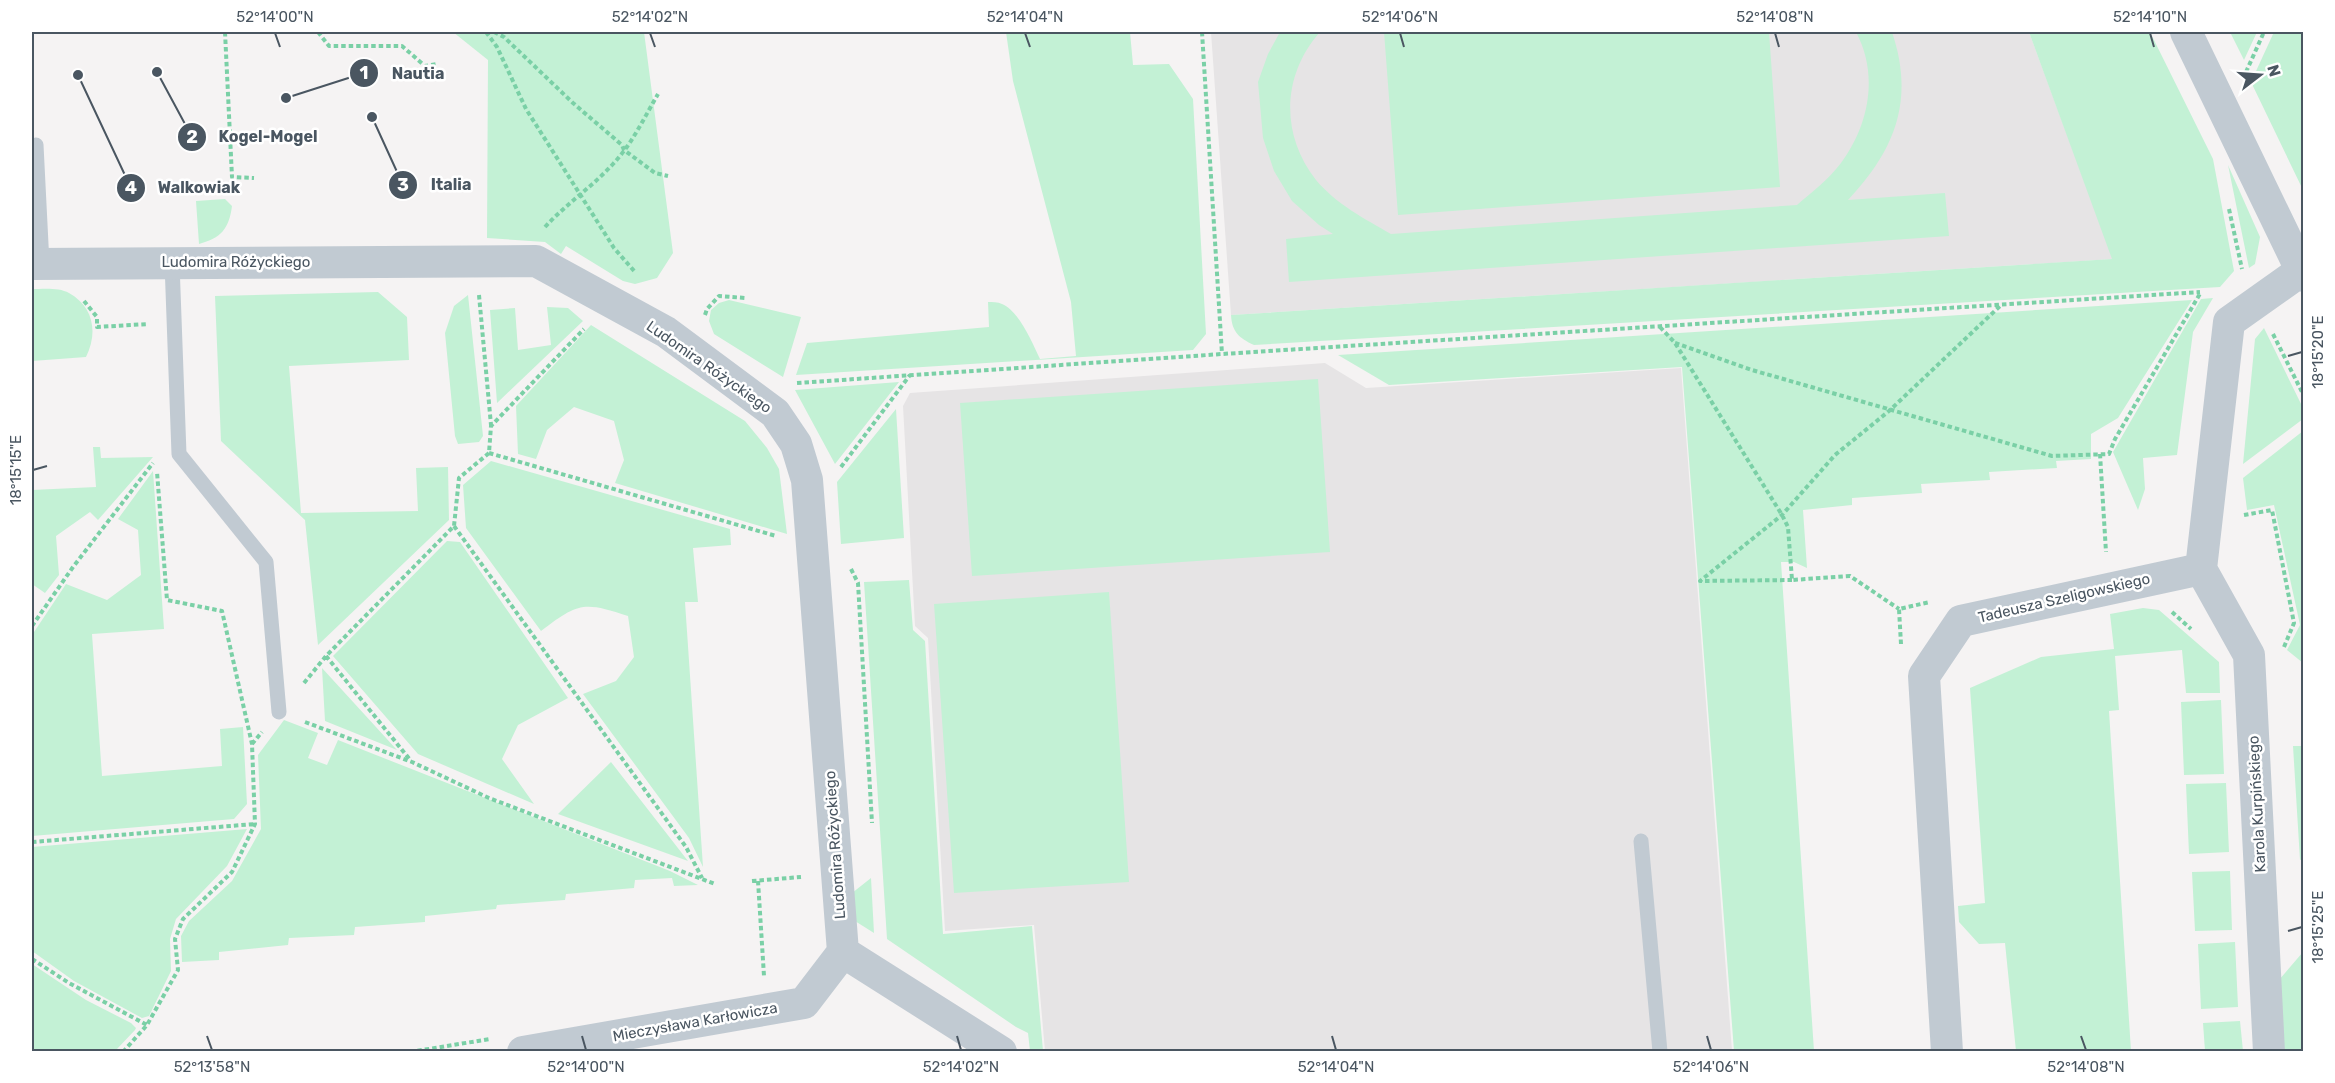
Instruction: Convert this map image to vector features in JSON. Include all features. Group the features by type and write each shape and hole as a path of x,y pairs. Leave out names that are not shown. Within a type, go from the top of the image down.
{"street":[{"path":"2186,32 2302,274 2229,322 2201,569"},
{"name":"Ludomira Różyckiego","path":"37,264 536,261 666,332 776,413 796,444 807,480 843,952"},
{"name":"Tadeusza Szeligowskiego","path":"1947,1052 1924,676 1960,621 2201,569"},
{"name":"Karola Kurpińskiego","path":"2201,569 2249,655 2270,1052"},
{"path":"843,952 1000,1052"},
{"name":"Mieczysława Karłowicza","path":"533,1051 804,1003 843,952"}],"lane":[{"path":"36,145 37,264"},
{"path":"172,263 179,454 266,562 279,712"},
{"path":"1641,841 1660,1052"}],"path":[{"path":"225,32 232,177 254,178"},
{"path":"318,32 329,46 402,46 425,66 437,64"},
{"path":"486,32 497,46 526,108 579,193 614,248 642,278"},
{"path":"494,32 504,37 573,103 622,145 624,150 655,173 668,176"},
{"path":"1202,32 1222,354"},
{"path":"2245,73 2264,32"},
{"path":"542,231 579,193 613,164 658,94"},
{"path":"2228,201 2242,273"},
{"path":"252,744 326,656 454,526 459,478 489,453 491,426 478,287"},
{"path":"795,384 1222,354 2209,291"},
{"path":"1675,343 1752,370 2052,456 2109,454 2115,439 2200,292"},
{"path":"78,295 97,317 97,327 150,324"},
{"path":"1932,602 1899,609 1850,576 1792,580 1701,581 1782,515 1835,455 1889,411 2000,305"},
{"path":"491,426 591,321"},
{"path":"1660,326 1675,343 1782,515 1788,527 1792,580"},
{"path":"2272,331 2304,396"},
{"path":"839,470 910,375"},
{"path":"489,453 782,538"},
{"path":"2100,454 2106,557"},
{"path":"32,626 73,567 157,459 166,600 222,610 252,744 255,824 231,872 183,919 175,939 178,970 147,1025 123,1052"},
{"path":"2242,504 2244,515 2272,510 2294,623 2283,648"},
{"path":"454,526 686,847 703,879"},
{"path":"858,583 873,834"},
{"path":"1899,609 1901,645"},
{"path":"326,656 412,762"},
{"path":"279,712 412,762 489,798 716,884"},
{"path":"32,842 255,824"},
{"path":"752,881 803,876"},
{"path":"758,881 765,984"},
{"path":"32,959 69,983 147,1025"},
{"path":"410,1052 493,1038"}],"shaded area":[{"path":"1211,32 2029,32 2113,259 1231,315"},
{"path":"1325,363 1366,388 1681,368 1732,1051 1045,1051 1034,925 945,931 928,638 915,626 903,406 910,393"}],"green space":[{"path":"453,32 644,32 673,253 657,278 635,284 623,281 566,246 561,254 545,242 487,238 488,60"},
{"path":"1006,32 1130,32 1133,65 1169,64 1193,99 1206,334 1193,350 796,375 807,343 989,327 988,302 1002,304 1014,313 1040,359 1076,356 1071,302 1013,81"},
{"path":"1280,32 1320,32 1307,49 1298,67 1290,105 1291,124 1304,162 1316,180 1332,196 1391,234 1797,205 1826,180 1841,163 1851,148 1864,116 1869,82 1863,48 1856,32 1892,32 1899,57 1901,80 1901,102 1896,123 1889,143 1878,162 1848,200 1945,193 1949,236 1289,282 1286,239 1333,234 1292,201 1274,171 1263,138 1258,82 1268,54"},
{"path":"1384,32 1769,32 1780,187 1398,215"},
{"path":"2029,32 2150,32 2213,159 2234,271 2220,287 1254,345 1240,337 1233,326 1231,315 2112,259"},
{"path":"2230,32 2257,32 2244,60"},
{"path":"2274,32 2303,32 2303,190 2251,82"},
{"path":"2228,165 2260,237 2255,264 2249,268"},
{"path":"225,199 232,206 226,227 213,239 199,244 196,201"},
{"path":"32,289 65,291 84,306 89,313 92,330 90,348 86,357 32,361"},
{"path":"378,292 407,317 409,360 289,366 301,513 418,511 416,468 448,467 449,520 318,645 305,520 221,441 215,296"},
{"path":"468,295 483,436 479,442 458,444 455,436 445,333 454,306"},
{"path":"2213,298 2193,332 2177,455 2143,458 2145,489 2138,510 2113,452 2201,299"},
{"path":"729,300 801,317 783,377 714,334 709,321 711,310 719,303"},
{"path":"2192,300 2118,418 2091,434 2091,459 2056,461 2057,468 1989,472 1990,480 1921,484 1922,493 1852,498 1852,505 1803,510 1807,568 1794,562 1781,562 1814,1051 1734,1051 1682,367 1389,385 1338,355"},
{"path":"547,307 568,308 583,321 497,403 490,310 515,308 518,350 551,345"},
{"path":"591,325 745,421 767,448 779,469 787,534 615,483 624,460 614,421 574,407 547,430 536,459 518,454 516,406"},
{"path":"2264,328 2303,408 2303,419 2243,464 2255,339"},
{"path":"1318,379 1330,552 972,576 960,403"},
{"path":"899,382 835,464 795,390"},
{"path":"896,409 904,538 841,544 837,482"},
{"path":"2303,431 2303,663 2287,650 2300,625 2274,505 2247,510 2243,478"},
{"path":"93,447 100,447 101,458 153,457 98,520 90,512 56,536 59,575 45,593 32,584 32,490 96,487"},
{"path":"491,461 730,529 731,545 693,548 698,602 685,602 703,867 689,838 583,694 616,681 634,657 628,616 601,608 582,607 564,615 541,631 466,528 463,485"},
{"path":"153,471 164,629 92,634 102,776 222,766 220,729 243,727 247,804 234,819 32,836 32,635 66,584 107,600 141,575 138,530 118,519"},
{"path":"447,541 460,542 568,698 518,725 502,759 534,804 418,754 333,656"},
{"path":"909,580 913,630 925,641 943,934 1032,926 1043,1051 1030,1051 1028,1033 887,939 864,582"},
{"path":"1109,592 1129,882 954,893 934,604"},
{"path":"2143,608 2159,610 2219,662 2220,693 2186,693 2182,650 2115,656 2119,710 2109,711 2131,1051 2016,1051 2005,943 1979,944 1959,922 1958,906 1985,903 1970,688 2041,657 2114,649 2110,614"},
{"path":"322,668 397,750 325,721"},
{"path":"2221,700 2224,774 2184,775 2181,702"},
{"path":"284,720 318,733 308,758 327,765 338,740 670,871 698,885 674,886 672,878 635,880 634,888 566,894 565,900 497,905 496,909 425,916 425,922 355,927 354,935 289,938 288,945 219,952 219,960 182,962 181,936 189,921 232,881 261,829 258,755"},
{"path":"2293,746 2303,746 2303,859 2300,860"},
{"path":"611,762 688,861 558,814"},
{"path":"2226,783 2229,852 2189,854 2186,784"},
{"path":"247,829 227,866 176,919 170,939 171,971 149,1016 142,1018 74,981 32,951 32,847"},
{"path":"2230,871 2232,930 2195,931 2192,872"},
{"path":"871,878 874,933 847,916 847,897"},
{"path":"2235,942 2238,1007 2201,1009 2198,944"},
{"path":"2303,952 2303,1051 2284,1051 2279,980"},
{"path":"32,964 86,1000 131,1023 136,1028 135,1030 117,1049 32,1051"},
{"path":"2240,1021 2243,1051 2205,1051 2203,1023"}],"place":[{"name":"Kogel-Mogel","path":"157,72"},
{"name":"Walkowiak","path":"78,75"},
{"name":"Nautia","path":"286,98"},
{"name":"Italia","path":"372,117"}]}
